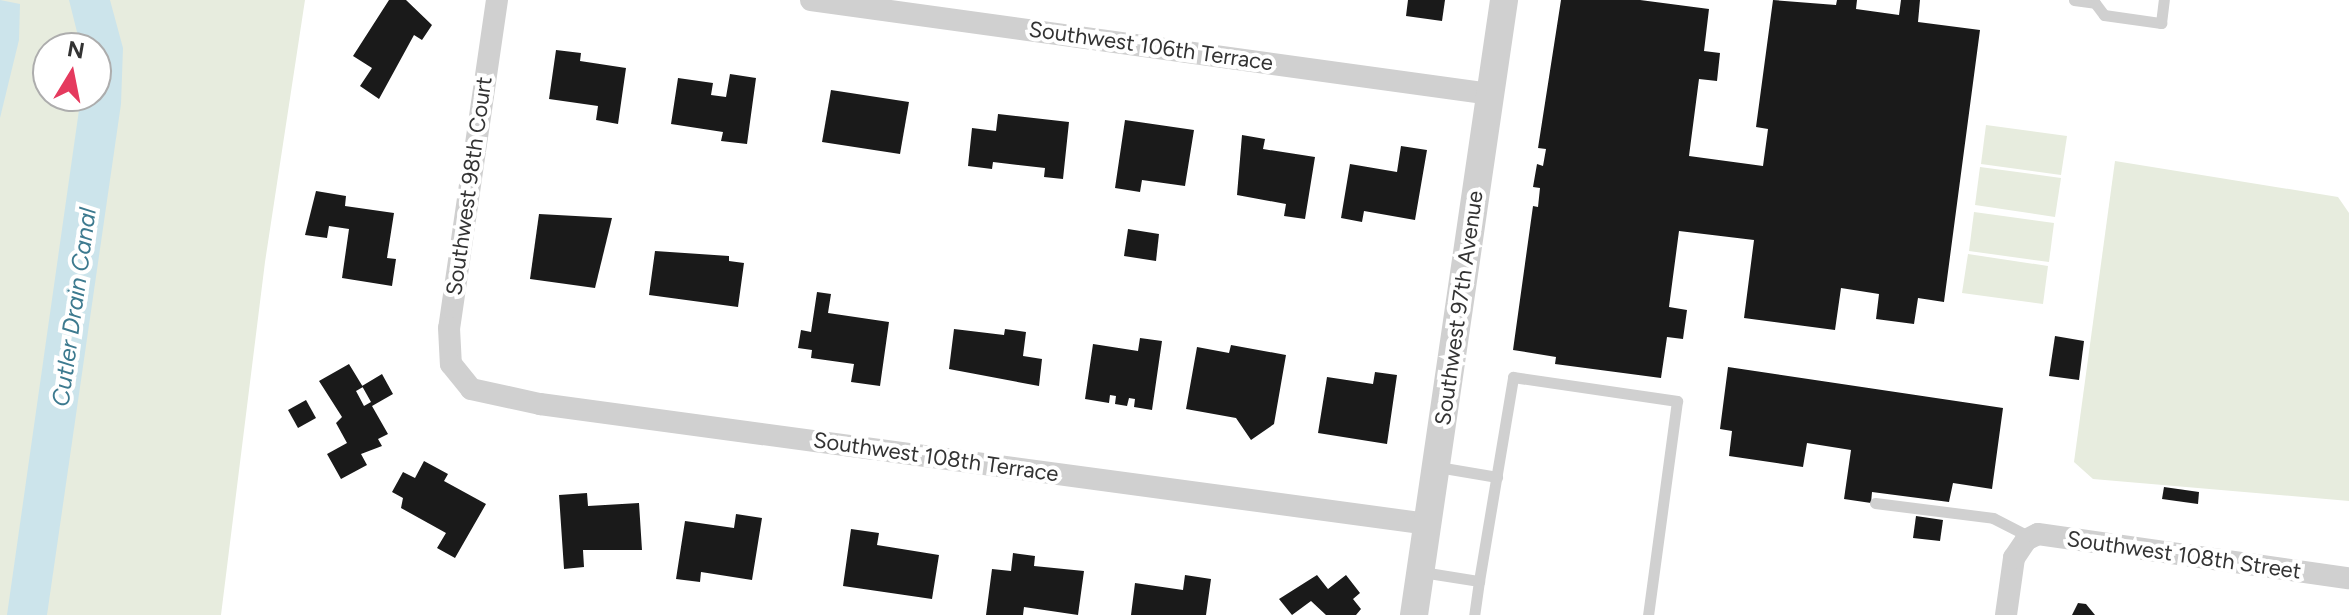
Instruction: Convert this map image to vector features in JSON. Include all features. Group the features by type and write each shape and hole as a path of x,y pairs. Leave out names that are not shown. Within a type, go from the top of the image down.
{"street":[{"name":"Southwest 98th Court","path":"454,371 449,328 497,0"},
{"name":"Southwest 106th Terrace","path":"811,0 1490,94"},
{"name":"Southwest 97th Avenue","path":"1414,615 1504,0"},
{"name":"Southwest 108th Terrace","path":"454,371 471,389 497,398 1427,524"},
{"name":"Southwest 108th Street","path":"2026,540 2349,578"},
{"path":"2006,615 2014,558 2026,540"}],"lane":[{"path":"2074,0 2095,3 2104,15 2161,23 2164,0"},
{"path":"1474,615 1513,377 1677,401 1648,615"},
{"path":"1436,466 1497,477"},
{"path":"1875,503 1993,518 2026,540"},
{"path":"1420,572 1479,581"}],"shaded area":[{"path":"0,0 305,0 265,262 221,615 0,615"},
{"path":"1986,125 2067,136 2061,175 1981,164"},
{"path":"2115,161 2338,197 2349,213 2349,501 2093,479 2074,462"},
{"path":"1980,167 2061,178 2055,217 1975,205"},
{"path":"1974,212 2054,223 2049,262 1969,251"},
{"path":"1968,254 2048,266 2043,304 1962,293"}],"water":[{"path":"0,0 20,4 19,40 0,118"},
{"name":"Cutler Drain Canal","path":"69,0 110,0 123,48 121,104 47,615 7,615 79,112 112,112 112,32 77,32"}],"building":[{"path":"389,0 406,0 432,25 422,40 414,35 379,99 360,86 372,68 353,56"},
{"path":"1408,0 1445,0 1442,21 1406,16"},
{"path":"1561,0 1640,0 1709,9 1704,51 1720,53 1717,81 1699,79 1689,156 1763,166 1768,129 1756,127 1773,0 1836,5 1837,0 1857,0 1856,9 1899,15 1901,0 1920,0 1918,22 1980,30 1944,302 1918,298 1914,324 1876,319 1879,294 1841,288 1835,330 1744,318 1754,240 1679,231 1669,307 1687,310 1683,339 1667,337 1661,378 1555,364 1556,357 1513,350 1533,206 1538,207 1540,188 1533,187 1537,164 1543,166 1546,149 1538,148"},
{"path":"556,50 581,53 580,61 626,68 618,124 596,120 598,106 549,99"},
{"path":"730,74 756,78 747,144 721,141 723,132 671,124 678,78 713,83 711,95 726,97"},
{"path":"831,90 909,102 900,154 822,142"},
{"path":"998,114 1069,122 1063,179 1044,177 1045,168 993,162 992,169 968,166 972,128 996,131"},
{"path":"1125,120 1194,130 1185,186 1142,180 1140,192 1115,188"},
{"path":"1242,135 1265,139 1263,149 1315,157 1305,219 1284,216 1286,204 1237,195"},
{"path":"1401,146 1427,150 1415,220 1364,211 1362,222 1341,218 1350,164 1397,172"},
{"path":"316,191 346,196 345,206 394,213 387,258 396,259 392,286 342,278 349,229 329,226 327,238 305,235"},
{"path":"539,214 612,218 595,288 530,279"},
{"path":"1128,229 1159,234 1156,261 1124,256"},
{"path":"655,251 729,256 729,261 744,263 738,307 649,295"},
{"path":"817,292 831,294 828,313 889,322 880,386 851,382 854,364 811,358 812,350 798,348 801,330 811,332"},
{"path":"954,329 1004,335 1005,329 1026,332 1023,356 1042,359 1039,386 949,369"},
{"path":"2055,336 2084,341 2079,380 2049,376"},
{"path":"1140,338 1162,341 1152,410 1134,407 1135,399 1129,398 1127,406 1115,404 1116,396 1110,395 1109,403 1085,399 1093,344 1138,351"},
{"path":"1231,345 1286,355 1274,424 1251,440 1236,418 1186,409 1197,347 1229,353"},
{"path":"349,364 362,386 382,374 393,394 372,406 388,434 378,439 382,446 361,454 367,465 341,479 327,454 347,443 336,423 342,417 319,381","holes":["363,387 371,402 364,406 356,391"]},
{"path":"1728,367 2003,408 1992,489 1953,483 1949,502 1872,492 1871,503 1844,499 1851,450 1807,443 1803,467 1729,456 1732,431 1720,429"},
{"path":"1375,372 1397,375 1387,444 1318,433 1327,377 1373,384"},
{"path":"306,400 316,418 298,428 288,410"},
{"path":"424,461 448,474 444,481 486,504 455,558 437,548 446,533 401,508 403,498 392,492 403,472 415,478"},
{"path":"2164,487 2199,492 2198,504 2162,499"},
{"path":"587,493 588,506 639,503 642,550 583,550 584,567 564,569 559,495"},
{"path":"736,514 762,518 752,580 701,572 700,582 676,579 685,521 734,528"},
{"path":"1916,516 1943,520 1940,541 1913,538"},
{"path":"851,529 879,533 877,545 939,555 932,599 843,586"},
{"path":"1013,553 1035,556 1034,566 1084,571 1078,615 1024,607 1023,615 986,615 992,569 1011,571"},
{"path":"1185,575 1211,579 1206,615 1131,615 1135,583 1183,590"},
{"path":"1317,575 1328,589 1346,575 1360,593 1353,599 1361,609 1356,615 1326,615 1311,601 1292,615 1279,599"},
{"path":"2078,603 2086,604 2095,615 2072,615"}]}
